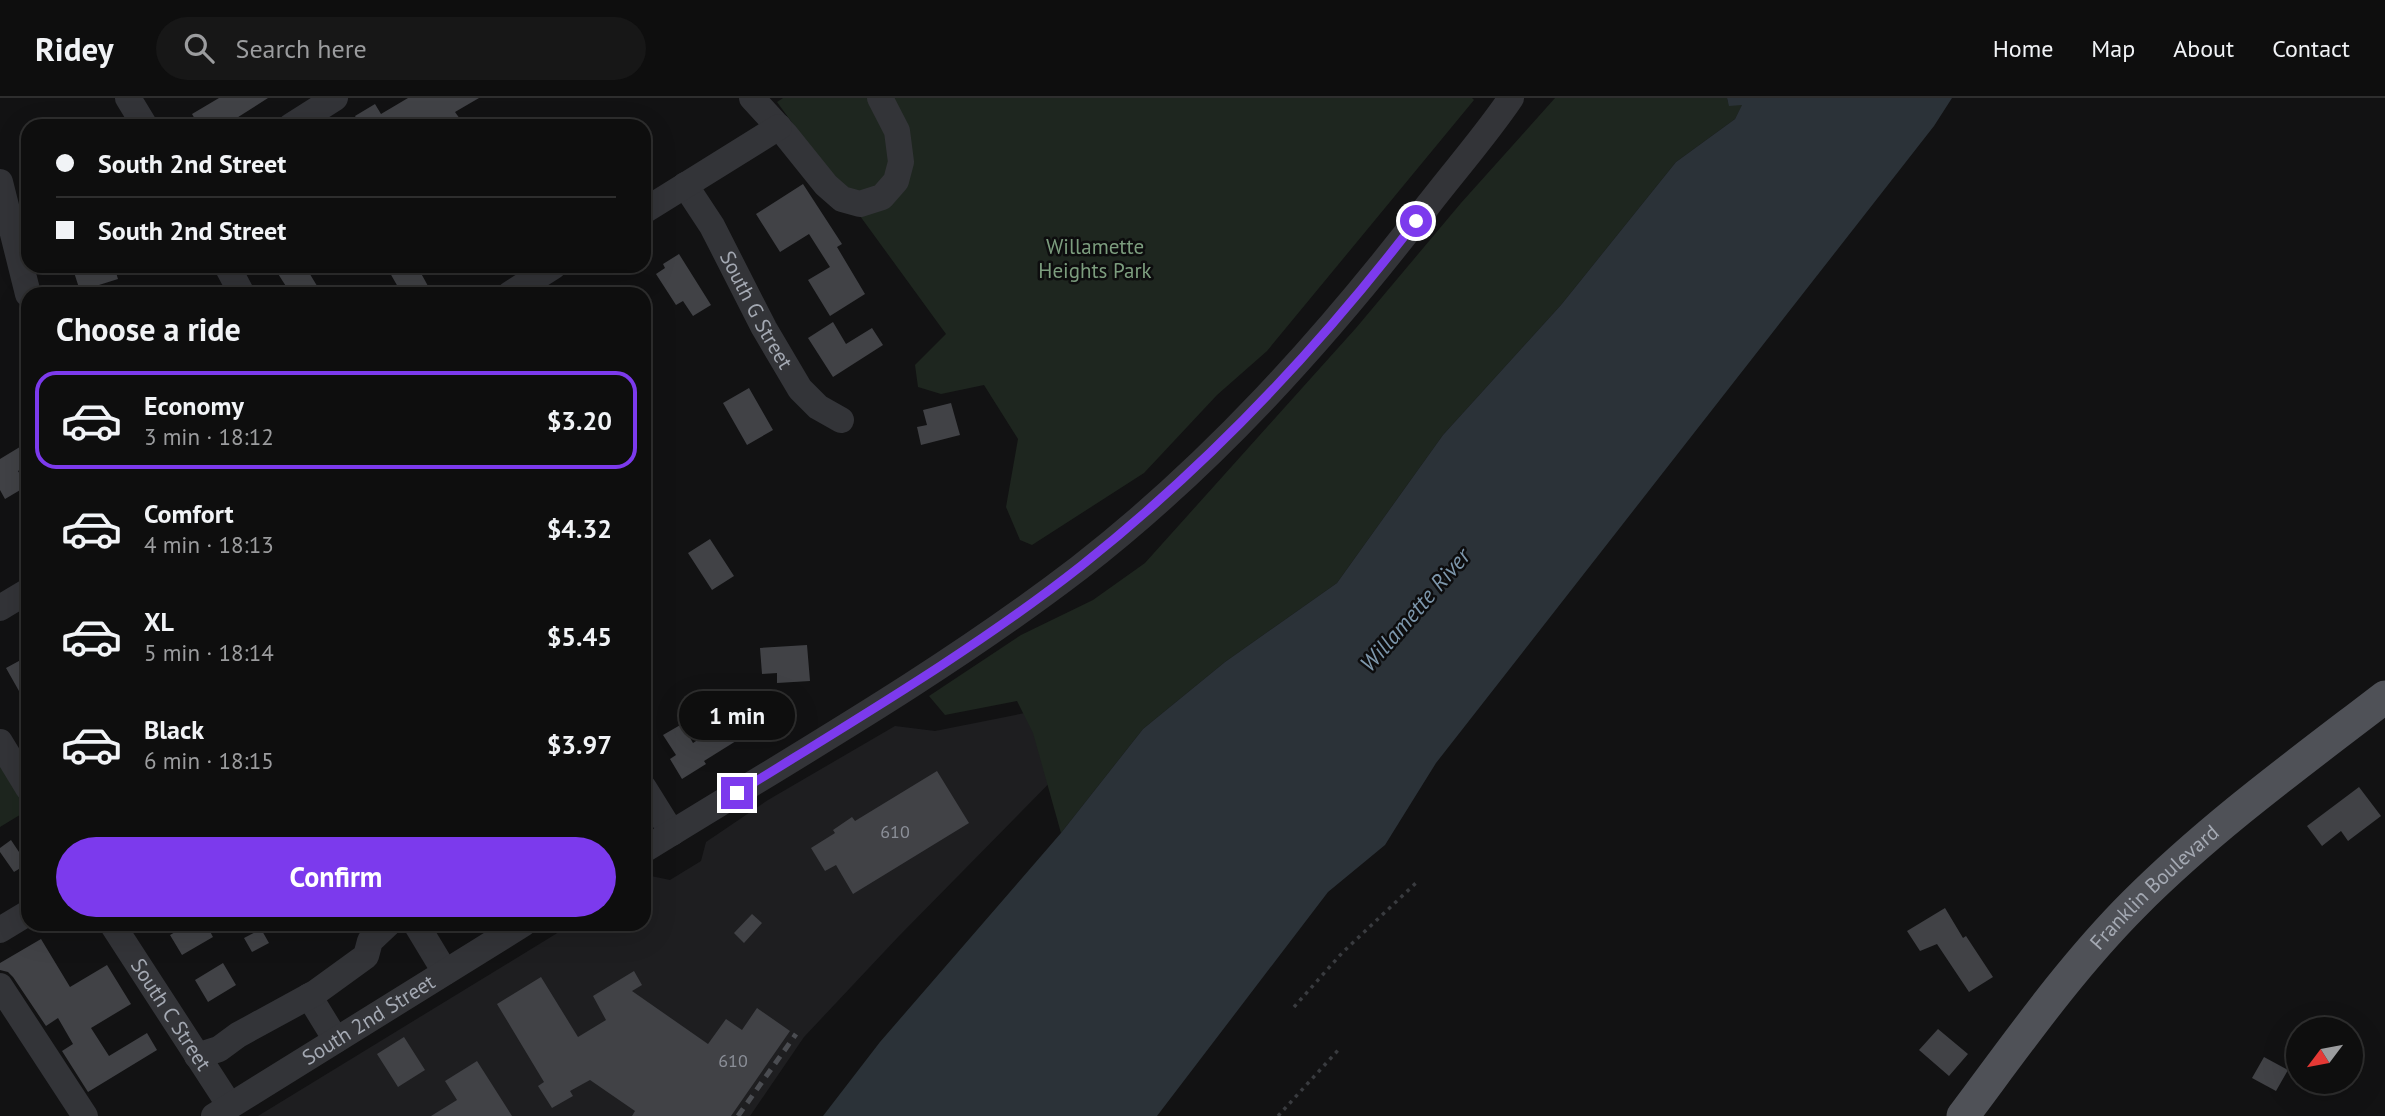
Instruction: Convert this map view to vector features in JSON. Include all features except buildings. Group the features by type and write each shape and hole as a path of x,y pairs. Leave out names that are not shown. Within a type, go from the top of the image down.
{"main road":[{"name":"Franklin Boulevard","path":"1963,1116 2079,965 2133,905 2185,856 2263,791 2385,697"}],"street":[{"path":"128,98 141,119"},
{"path":"302,119 335,98"},
{"path":"752,98 827,185 842,198 860,204 882,197 896,181 901,162 897,131 880,98"},
{"path":"651,845 867,713 1005,622 1080,567 1137,520 1290,373 1370,281 1511,98"},
{"path":"651,207 779,127"},
{"path":"0,182 21,266"},
{"name":"South G Street","path":"685,186 712,226 764,328 800,389 818,407 841,420"},
{"path":"521,287 543,273"},
{"path":"0,608 21,595"},
{"path":"0,741 21,776"},
{"path":"651,800 671,833"},
{"path":"0,930 21,917"},
{"name":"South C Street","path":"117,931 197,1056 222,1111"},
{"path":"197,1056 219,1049 237,1035 309,996 366,956 370,941 381,931"},
{"path":"420,931 445,972"},
{"name":"South 2nd Street","path":"222,1111 512,931"},
{"path":"0,986 85,1116"},
{"path":"309,996 336,1040"}],"path":[{"path":"1294,1007 1342,953 1418,880"},
{"path":"1278,1116 1341,1047"}],"shaded area":[{"path":"1050,708 1073,759 804,1037 750,1116 258,1116 561,931 651,931 651,876 670,880 701,861 706,842 768,800 895,726 935,731"}],"green space":[{"name":"Willamette Heights Park","path":"783,98 1474,100 1267,351 1217,395 1144,473 1032,545 1020,540 1006,507 1018,439 984,385 941,394 918,387 915,365 946,334 777,102"},
{"path":"1555,98 1727,98 1728,102 1743,104 1735,119 1676,162 1561,305 1443,435 1337,583 1225,662 1143,729 1061,833 1033,733 1017,701 945,715 929,696 1021,635 1093,600 1145,563 1356,328 1461,203"},
{"path":"0,761 21,795 21,814 0,827"}],"water":[{"name":"Willamette River","path":"1727,98 1952,98 1934,126 1436,763 1385,845 1328,892 1157,1116 823,1116 880,1042 1061,833 1143,729 1225,662 1337,583 1443,435 1561,305 1676,162 1735,119 1742,105 1729,106"}],"railway":[{"path":"738,1116 796,1034"}],"route":[{"path":"737,793 867,713 1005,622 1080,567 1137,520 1290,373 1370,281 1416,221"}]}
